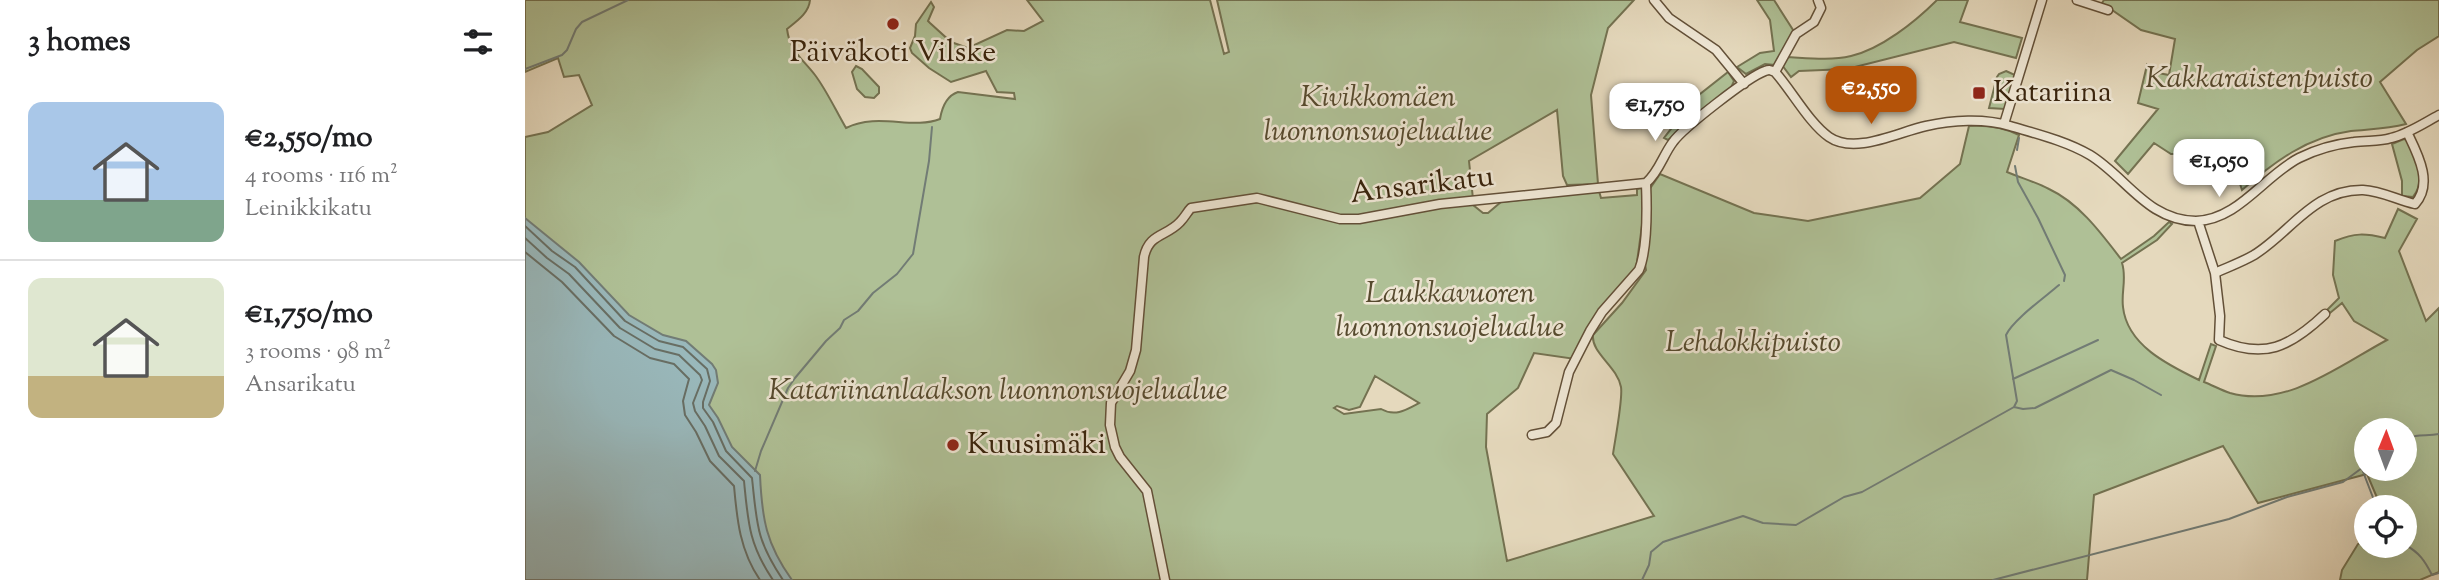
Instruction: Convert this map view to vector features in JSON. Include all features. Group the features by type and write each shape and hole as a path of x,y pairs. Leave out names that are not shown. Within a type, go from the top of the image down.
{"street":[{"path":"1654,0 1669,18 1716,50 1744,84"},
{"path":"1775,72 1796,34 1814,22 1821,8 1818,0"},
{"path":"2004,124 2042,0"},
{"path":"2077,0 2108,10"},
{"path":"1532,435 1547,432 1556,423 1569,372 1590,331 1642,263 1646,183 1654,175 1677,137 1764,71 1775,72 1820,129 1843,144 1859,144 1938,124 1974,121 2004,124 2076,148 2097,160 2128,189 2154,208 2172,216 2198,221 2235,208 2299,158 2342,144 2383,140 2407,132 2439,115"},
{"path":"2215,273 2256,254 2301,214 2330,197 2345,192 2374,191 2415,204 2422,193 2423,178 2407,132"},
{"name":"Ansarikatu","path":"1165,580 1147,491 1115,447 1110,412 1114,395 1133,360 1138,338 1144,257 1152,239 1179,223 1191,208 1240,199 1257,198 1349,220 1440,204 1646,183"},
{"path":"2198,221 2215,273 2219,340 2238,349 2263,351 2303,332 2325,314"}],"green space":[{"path":"525,0 810,0 805,13 787,29 789,37 794,49 815,75 846,128 870,121 918,123 940,119 945,102 958,92 1015,99 1014,93 997,92 986,71 951,82 912,53 910,48 916,24 931,2 934,7 928,21 951,42 968,48 1007,30 1024,31 1043,21 1027,0 1210,0 1224,54 1229,52 1217,0 1634,0 1608,28 1591,95 1598,184 1567,185 1563,176 1557,110 1469,161 1473,199 1349,217 1257,198 1239,202 1265,203 1337,221 1466,204 1488,213 1501,202 1599,191 1601,198 1637,195 1637,189 1644,187 1644,211 1636,269 1614,296 1575,359 1534,353 1518,388 1487,414 1486,447 1507,561 1654,516 1613,454 1621,387 1619,379 1596,348 1593,335 1622,303 1646,270 1644,258 1649,190 1660,174 1754,213 1808,221 1920,198 1960,164 1969,126 1989,126 2019,135 2007,172 2044,187 2070,202 2106,239 2121,259 2169,222 2172,224 2157,240 2122,263 2126,320 2132,332 2151,352 2199,380 2211,344 2216,346 2204,382 2230,393 2272,395 2292,390 2331,372 2387,340 2354,321 2342,303 2330,313 2327,310 2339,298 2333,275 2335,241 2360,235 2385,238 2398,209 2417,219 2399,251 2426,321 2439,308 2439,572 2420,580 2340,580 2342,570 2354,550 2354,558 2417,558 2417,495 2376,495 2370,481 2417,481 2417,418 2354,418 2354,477 2258,503 2223,446 2094,495 2087,580 775,580 770,544 761,512 525,259 525,137 548,132 592,105 579,75 564,77 558,58 525,72","holes":["1375,376 1419,403 1396,412 1381,409 1344,414 1334,408 1337,406 1349,410 1360,407"]},
{"path":"1757,0 1774,0 1795,33 1775,65 1765,64 1746,74 1737,67 1760,53 1774,51 1770,20"},
{"path":"1937,0 1968,0 1960,22 2022,38 2016,58 1954,42 1847,69 1799,71 1791,77 1782,65 1786,57 1835,58 1851,56 1874,47 1897,34"},
{"name":"Kakkaraistenpuisto","path":"2104,0 2439,0 2439,36 2417,50 2380,82 2406,124 2351,131 2320,139 2292,152 2242,190 2230,152 2171,154 2154,143 2128,174 2115,161 2158,109 2138,103 2147,65 2153,72 2169,75 2175,39 2141,30 2102,3"},
{"path":"856,66 879,87 879,93 874,98 865,97 857,89 852,72"},
{"path":"2006,71 2015,75 2005,109 1989,108 1997,77"},
{"path":"1728,72 1734,81 1730,90 1668,140 1664,138 1695,98"},
{"path":"2407,140 2418,169 2419,183 2413,197 2402,196 2402,181 2392,144"}],"water":[{"path":"525,218 579,262 629,315 663,335 686,341 712,364 718,383 709,405 732,447 760,475 767,530 776,555 792,580 525,580"}],"waterway":[{"path":"525,69 562,55 582,22 628,0"},
{"path":"755,471 788,388 795,378 840,328 844,320 858,311 873,293 897,274 913,254 932,127"},
{"path":"2017,150 2019,138"},
{"path":"2015,166 2018,182 2065,275 2064,281"},
{"path":"1642,580 1651,552 1663,542 1743,516 1763,523 1796,525 1844,497 1862,492 2014,407 2017,401 2006,335 2022,316 2059,285"},
{"path":"2013,379 2098,340"},
{"path":"2014,407 2035,408 2111,370 2161,395"},
{"path":"2417,436 2439,434"},
{"path":"1993,580 2229,519 2287,497 2343,482 2354,474"},
{"path":"2367,481 2372,495"},
{"path":"2417,554 2432,575 2439,573"}],"place":[{"name":"Päiväkoti Vilske","path":"893,24"},
{"name":"Katariina","path":"1979,93"},
{"name":"Kuusimäki","path":"953,445"}],"park label":[{"name":"Kivikkomäen luonnonsuojelualue","path":"1378,115"},
{"name":"Laukkavuoren luonnonsuojelualue","path":"1450,311"},
{"name":"Lehdokkipuisto","path":"1753,343"},
{"name":"Katariinanlaakson luonnonsuojelualue","path":"998,391"}]}
